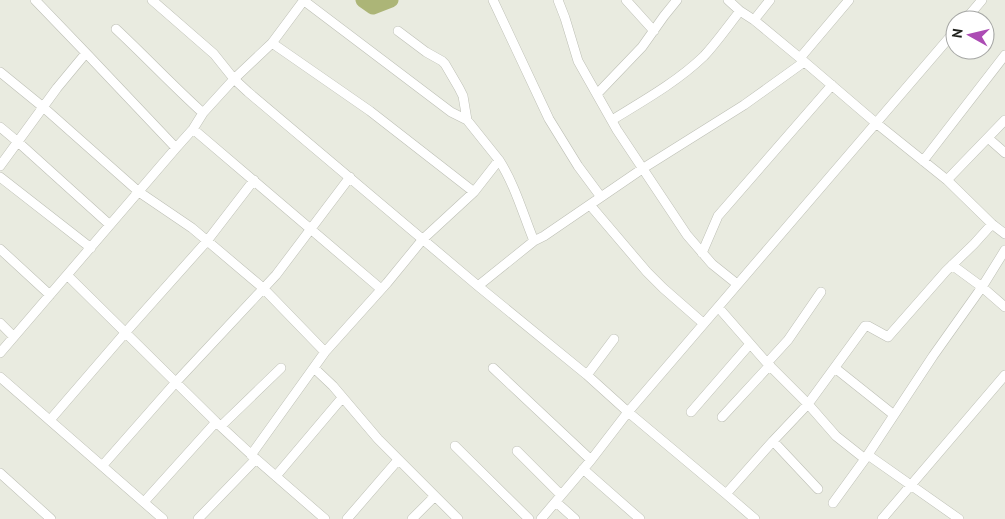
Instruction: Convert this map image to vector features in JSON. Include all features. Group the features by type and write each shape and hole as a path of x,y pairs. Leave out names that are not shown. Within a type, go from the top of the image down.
{"street":[{"path":"35,0 176,148"},
{"path":"152,0 214,54 234,79 248,92 478,286 587,375 726,494 744,515 755,519"},
{"path":"0,353 193,128 203,113 272,42 304,0 451,112 467,120 506,171 534,241"},
{"path":"493,0 549,119 578,166 601,197"},
{"path":"558,0 578,61 642,169 702,254 736,284"},
{"path":"626,0 654,31"},
{"path":"597,94 642,47 677,0"},
{"path":"728,0 947,180 992,224 1005,234"},
{"path":"754,20 770,0"},
{"path":"478,286 534,241 642,169 744,105 802,60 849,0"},
{"path":"974,10 982,0"},
{"path":"612,120 648,98 703,56 719,39 740,10"},
{"path":"116,29 203,113"},
{"path":"398,31 445,64 463,96 467,120"},
{"path":"272,42 370,111 474,192"},
{"path":"541,519 736,284 945,43"},
{"path":"0,166 43,106 86,53"},
{"path":"923,161 1005,55"},
{"path":"0,72 43,106 138,192 192,228 263,288 325,352"},
{"path":"702,254 718,216 832,85"},
{"path":"947,180 1005,120"},
{"path":"0,127 110,225"},
{"path":"193,128 381,289"},
{"path":"988,138 1005,153"},
{"path":"198,519 253,457 325,352 423,239 474,192 499,160"},
{"path":"0,177 91,248"},
{"path":"103,465 176,382 276,275 350,177"},
{"path":"50,420 207,241 254,180"},
{"path":"590,205 647,272 704,323"},
{"path":"726,494 808,404 865,326 888,336 992,224"},
{"path":"0,249 50,295"},
{"path":"833,503 867,457 1005,250"},
{"path":"952,265 1005,307"},
{"path":"67,275 218,424 325,519"},
{"path":"722,417 788,340 820,292"},
{"path":"718,307 768,364 808,404 836,436 911,485 949,516 959,519"},
{"path":"0,323 14,337"},
{"path":"587,375 614,339"},
{"path":"691,412 750,344"},
{"path":"144,502 218,424 281,368"},
{"path":"314,368 333,386 398,460 458,519"},
{"path":"493,368 591,460"},
{"path":"836,368 894,415"},
{"path":"882,519 1005,375"},
{"path":"0,377 163,519"},
{"path":"276,476 342,398"},
{"path":"773,441 818,489"},
{"path":"455,446 529,519"},
{"path":"517,451 575,519"},
{"path":"347,519 398,460"},
{"path":"583,469 640,519"},
{"path":"0,473 51,519"},
{"path":"412,519 435,496"}],"waterway":[{"path":"363,0 373,7 391,0"}]}
